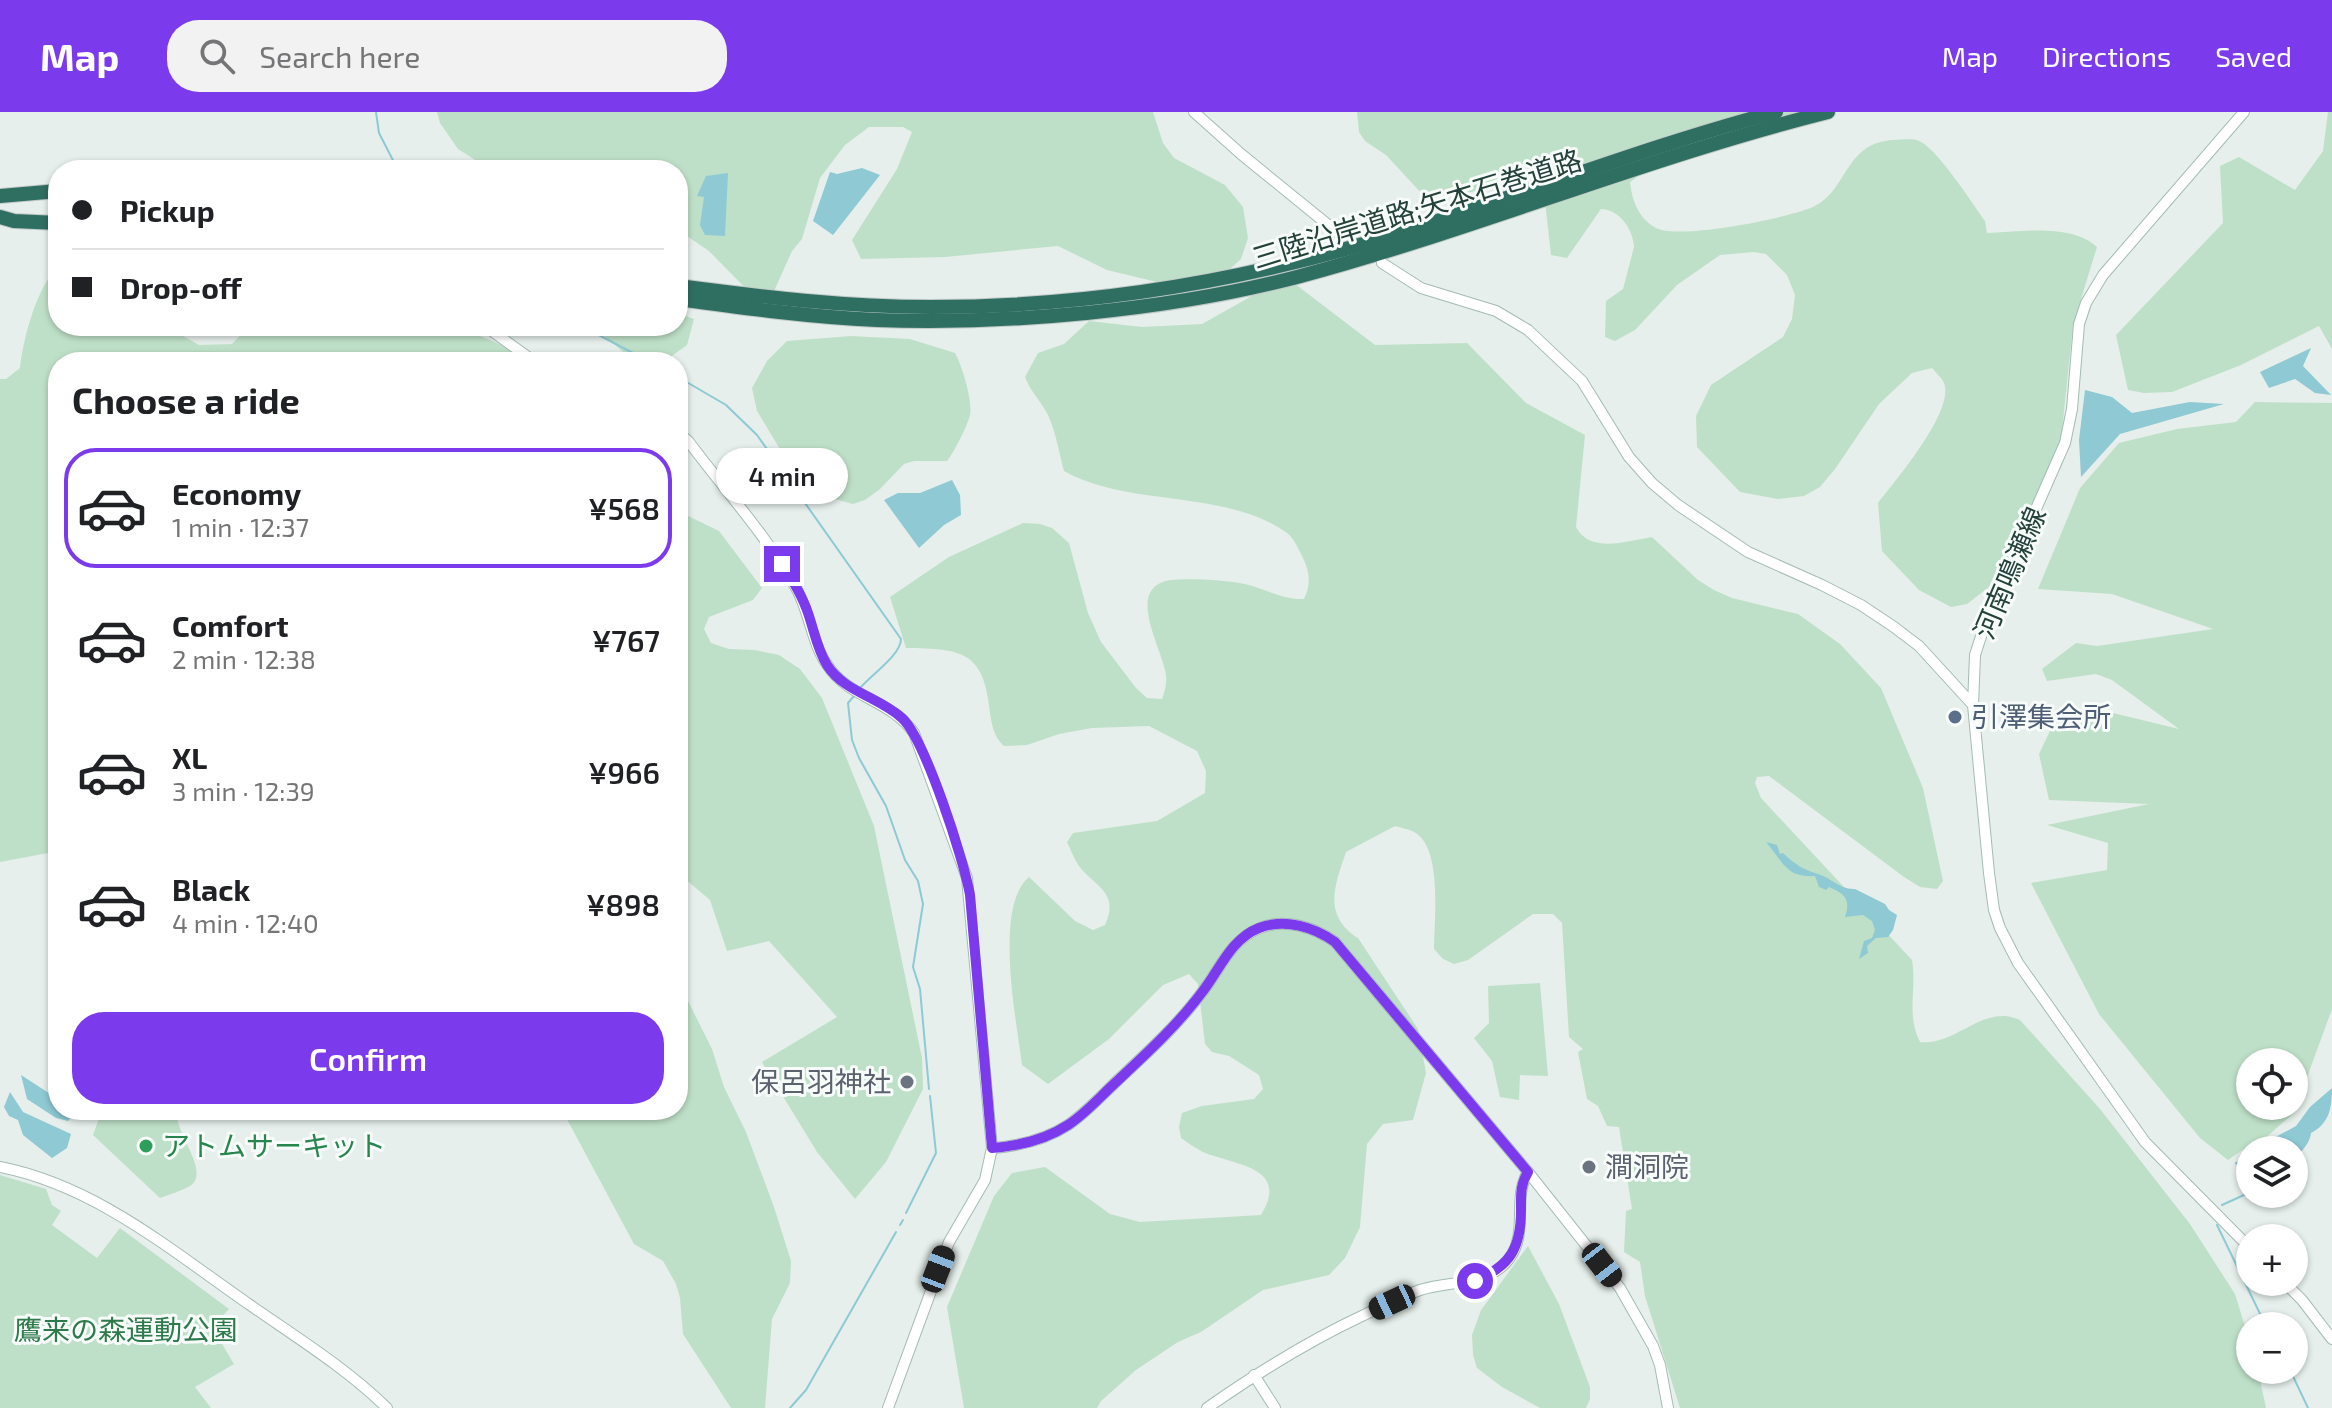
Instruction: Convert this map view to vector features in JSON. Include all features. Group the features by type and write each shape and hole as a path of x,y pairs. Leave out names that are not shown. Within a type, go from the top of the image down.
{"highway":[{"name":"三陸沿岸道路;矢本石巻道路","path":"688,288 828,310 995,305 1139,292 1208,281 1382,238 1699,134 1776,112"},
{"name":"三陸沿岸道路;矢本石巻道路","path":"688,300 932,321 996,319 1141,305 1266,283 1380,253 1704,147 1828,112"},
{"path":"0,199 48,192"},
{"path":"0,199 48,200"},
{"path":"0,216 48,214"},
{"path":"0,216 14,221 48,223"}],"street":[{"path":"1194,112 1338,233"},
{"name":"河南鳴瀬線","path":"2236,1234 2145,1142 2007,944 1993,901 1973,705 1975,655 1984,627 2065,443 2072,409 2078,333 2086,303 2103,275 2244,112"},
{"path":"1382,263 1421,288 1496,311 1528,330 1582,381 1629,457 1652,483 1678,505 1748,552 1835,592 1894,627 1919,646 1973,705"},
{"path":"499,336 521,352"},
{"path":"688,441 791,578 807,609 828,666 840,680 907,722 921,747 967,878 992,1148 985,1180 949,1242 888,1408"},
{"path":"992,1148 1040,1139 1068,1125 1171,1031 1206,988 1234,945 1259,928 1284,924 1312,929 1335,942 1528,1172 1633,1307 1657,1356 1668,1408"},
{"path":"0,1167 55,1182 111,1209 333,1363 387,1408"},
{"path":"1207,1408 1254,1375 1318,1337 1421,1290 1475,1281 1499,1269 1515,1250 1520,1236 1521,1183 1528,1172"},
{"path":"2298,1296 2332,1339"},
{"path":"1254,1375 1275,1408"}],"green space":[{"path":"437,112 1153,112 1163,143 1174,158 1225,185 1243,207 1248,238 1241,259 1221,277 1165,284 1107,270 1058,246 945,257 861,259 852,240 897,169 912,132 903,127 869,127 845,145 820,178 802,239 792,251 766,309 709,251 688,237 688,160 475,160 458,149 440,123"},
{"path":"1357,112 1796,112 1669,155 1630,182 1640,214 1656,228 1687,231 1758,222 1800,212 1825,199 1865,149 1894,140 1913,140 1926,146 1944,165 1985,221 1987,233 2060,232 2086,239 2097,247 2073,325 2061,440 2006,563 1989,587 1967,604 1951,607 1919,590 1882,551 1878,503 1922,445 1941,410 1944,383 1932,368 1912,373 1879,404 1820,487 1804,496 1778,499 1740,492 1697,447 1696,416 1711,385 1783,337 1792,319 1795,295 1787,275 1766,254 1720,255 1677,285 1635,330 1615,341 1605,337 1606,301 1623,289 1634,247 1628,227 1619,216 1601,209 1567,258 1551,255 1542,174 1533,168 1517,167 1473,191 1423,195 1386,155 1365,141 1359,132"},
{"path":"2328,112 2332,112 2332,349 2319,326 2241,365 2172,392 2128,390 2116,335 2223,223 2220,166 2239,157 2295,190 2323,151"},
{"path":"1286,277 1375,345 1467,343 1526,403 1585,435 1576,527 1582,535 1590,541 1610,544 1652,537 1698,580 1714,590 1732,598 1798,614 1840,644 1881,688 1923,788 1943,881 1937,889 1920,887 1769,776 1757,777 1755,783 1761,798 1912,960 1913,1012 1920,1042 1946,1038 1994,1017 2007,1016 2020,1020 2100,1109 2190,1224 2235,1294 2241,1312 2236,1312 2236,1384 2261,1384 2266,1408 1680,1408 1645,1296 1640,1262 1624,1252 1626,1211 1632,1209 1619,1127 1607,1126 1598,1106 1587,1099 1578,1052 1583,1049 1569,1037 1562,923 1553,914 1533,914 1468,960 1454,964 1443,959 1434,949 1435,886 1429,853 1423,840 1414,832 1395,826 1346,852 1335,888 1335,909 1339,920 1358,938 1418,1029 1426,1073 1413,1120 1383,1124 1367,1144 1360,1227 1345,1258 1329,1275 1263,1290 1201,1332 1178,1342 1136,1370 1097,1408 964,1408 947,1307 994,1196 1012,1173 1045,1167 1110,1214 1140,1222 1261,1215 1268,1199 1269,1186 1264,1177 1242,1165 1203,1152 1181,1138 1179,1127 1182,1113 1202,1106 1254,1099 1263,1089 1259,1075 1229,1056 1212,1052 1205,1044 1198,984 1189,974 1163,985 1109,1039 1048,1084 1022,1065 1010,966 1012,913 1018,892 1029,877 1075,921 1093,930 1105,925 1110,905 1108,897 1079,866 1067,842 1073,833 1157,821 1205,793 1206,771 1197,751 1149,726 1092,728 1059,734 1027,745 1004,746 994,731 987,692 976,665 956,653 906,648 890,597 949,557 1023,523 1052,528 1069,543 1088,613 1101,642 1136,688 1147,698 1162,699 1166,675 1149,620 1148,606 1150,594 1157,585 1171,580 1218,580 1304,599 1309,583 1308,574 1298,548 1287,533 1262,519 1206,504 1116,490 1064,471 1051,422 1025,377 1038,353 1064,344 1089,321 1142,327 1202,324"},
{"path":"48,280 48,336 183,336 199,345 232,344 240,336 480,336 514,352 48,352 48,853 0,862 0,379 6,379 20,368 28,328"},
{"path":"688,317 694,319 687,345 677,352 623,352 605,336 688,336"},
{"path":"851,336 910,339 955,353 971,409 969,420 947,461 904,464 880,489 853,504 831,498 792,469 757,411 752,388 767,361 787,341"},
{"path":"2255,402 2332,403 2332,1009 2308,1075 2308,1048 2236,1048 2236,1120 2286,1120 2267,1136 2236,1136 2236,1154 2228,1160 2200,1138 2099,1014 2031,883 2107,870 2108,843 2047,825 2149,804 2049,800 2039,754 2060,710 2113,713 2179,729 2112,680 2096,674 2047,681 2042,669 2076,643 2097,646 2213,629 2112,594 2038,589 2080,488 2119,443 2177,429 2236,422"},
{"path":"688,516 719,531 762,588 753,600 709,617 704,629 711,643 729,649 779,655 800,669 822,698 874,826 922,1058 923,1089 886,1162 855,1199 817,1152 762,1062 837,1017 769,941 727,951 710,900 688,881"},
{"path":"1540,983 1548,1076 1520,1075 1519,1100 1500,1097 1492,1061 1474,1038 1489,1023 1488,986"},
{"path":"688,1001 712,1049 724,1087 746,1132 791,1261 790,1283 772,1319 765,1408 731,1408 683,1334 680,1298 663,1261 634,1244 567,1120 688,1120"},
{"name":"アトムサーキット","path":"98,1120 177,1120 194,1162 196,1180 187,1188 160,1198 93,1135"},
{"name":"鷹来の森運動公園","path":"0,1175 46,1189 52,1205 61,1211 52,1225 97,1258 120,1228 229,1309 212,1327 234,1364 195,1387 211,1408 0,1408"},
{"path":"1528,1246 1559,1304 1590,1387 1586,1408 1540,1408 1502,1387 1477,1368 1472,1335 1481,1310"}],"water":[{"path":"862,168 880,175 833,235 813,221 830,172 837,174"},
{"path":"728,173 725,236 705,235 700,225 704,197 697,196 706,176"},
{"path":"2311,348 2303,366 2331,395 2315,393 2295,379 2269,388 2260,372"},
{"path":"2085,390 2112,397 2132,413 2190,402 2224,404 2120,434 2081,477 2079,440"},
{"path":"952,480 960,495 961,515 944,525 919,548 884,500 898,493 920,493"},
{"path":"1766,842 1777,845 1780,854 1783,853 1803,868 1885,904 1897,915 1888,937 1876,938 1867,946 1868,953 1859,959 1864,941 1872,938 1875,930 1872,921 1863,915 1845,917 1847,901 1843,895 1829,887 1826,890 1819,887 1815,876 1791,872"},
{"path":"21,1075 48,1093 48,1113 27,1099"},
{"path":"2332,1088 2328,1115 2322,1125 2311,1133 2308,1143 2308,1136 2277,1136 2300,1120 2308,1120 2310,1107"},
{"path":"10,1092 23,1112 71,1134 67,1148 52,1158 23,1135 18,1120 9,1116 4,1107"}],"waterway":[{"path":"376,112 379,133 393,160"},
{"path":"601,336 631,352"},
{"path":"688,383 726,405 757,435 901,639 891,658 860,688"},
{"path":"854,696 848,703 852,740 886,806 905,860 918,881 923,904 913,967 920,989 929,1089"},
{"path":"906,1213 936,1153 930,1096"},
{"path":"2222,1205 2236,1199"},
{"path":"900,1225 903,1220"},
{"path":"2217,1225 2259,1312"},
{"path":"790,1408 806,1390 896,1232"},
{"path":"2297,1384 2308,1408"}],"tunnel":[{"path":"1338,233 1360,248"}],"place":[{"name":"引澤集会所","path":"1955,717"},
{"name":"保呂羽神社","path":"907,1082"},
{"name":"アトムサーキット","path":"146,1146"},
{"name":"澗洞院","path":"1589,1167"}],"route":[{"path":"782,564 807,609 821,654 828,666 840,680 898,714 914,733 962,860 970,895 992,1148 1040,1139 1068,1125 1171,1031 1206,988 1234,945 1259,928 1298,925 1335,942 1528,1172 1521,1183 1520,1236 1515,1250 1499,1269 1475,1281"}]}
